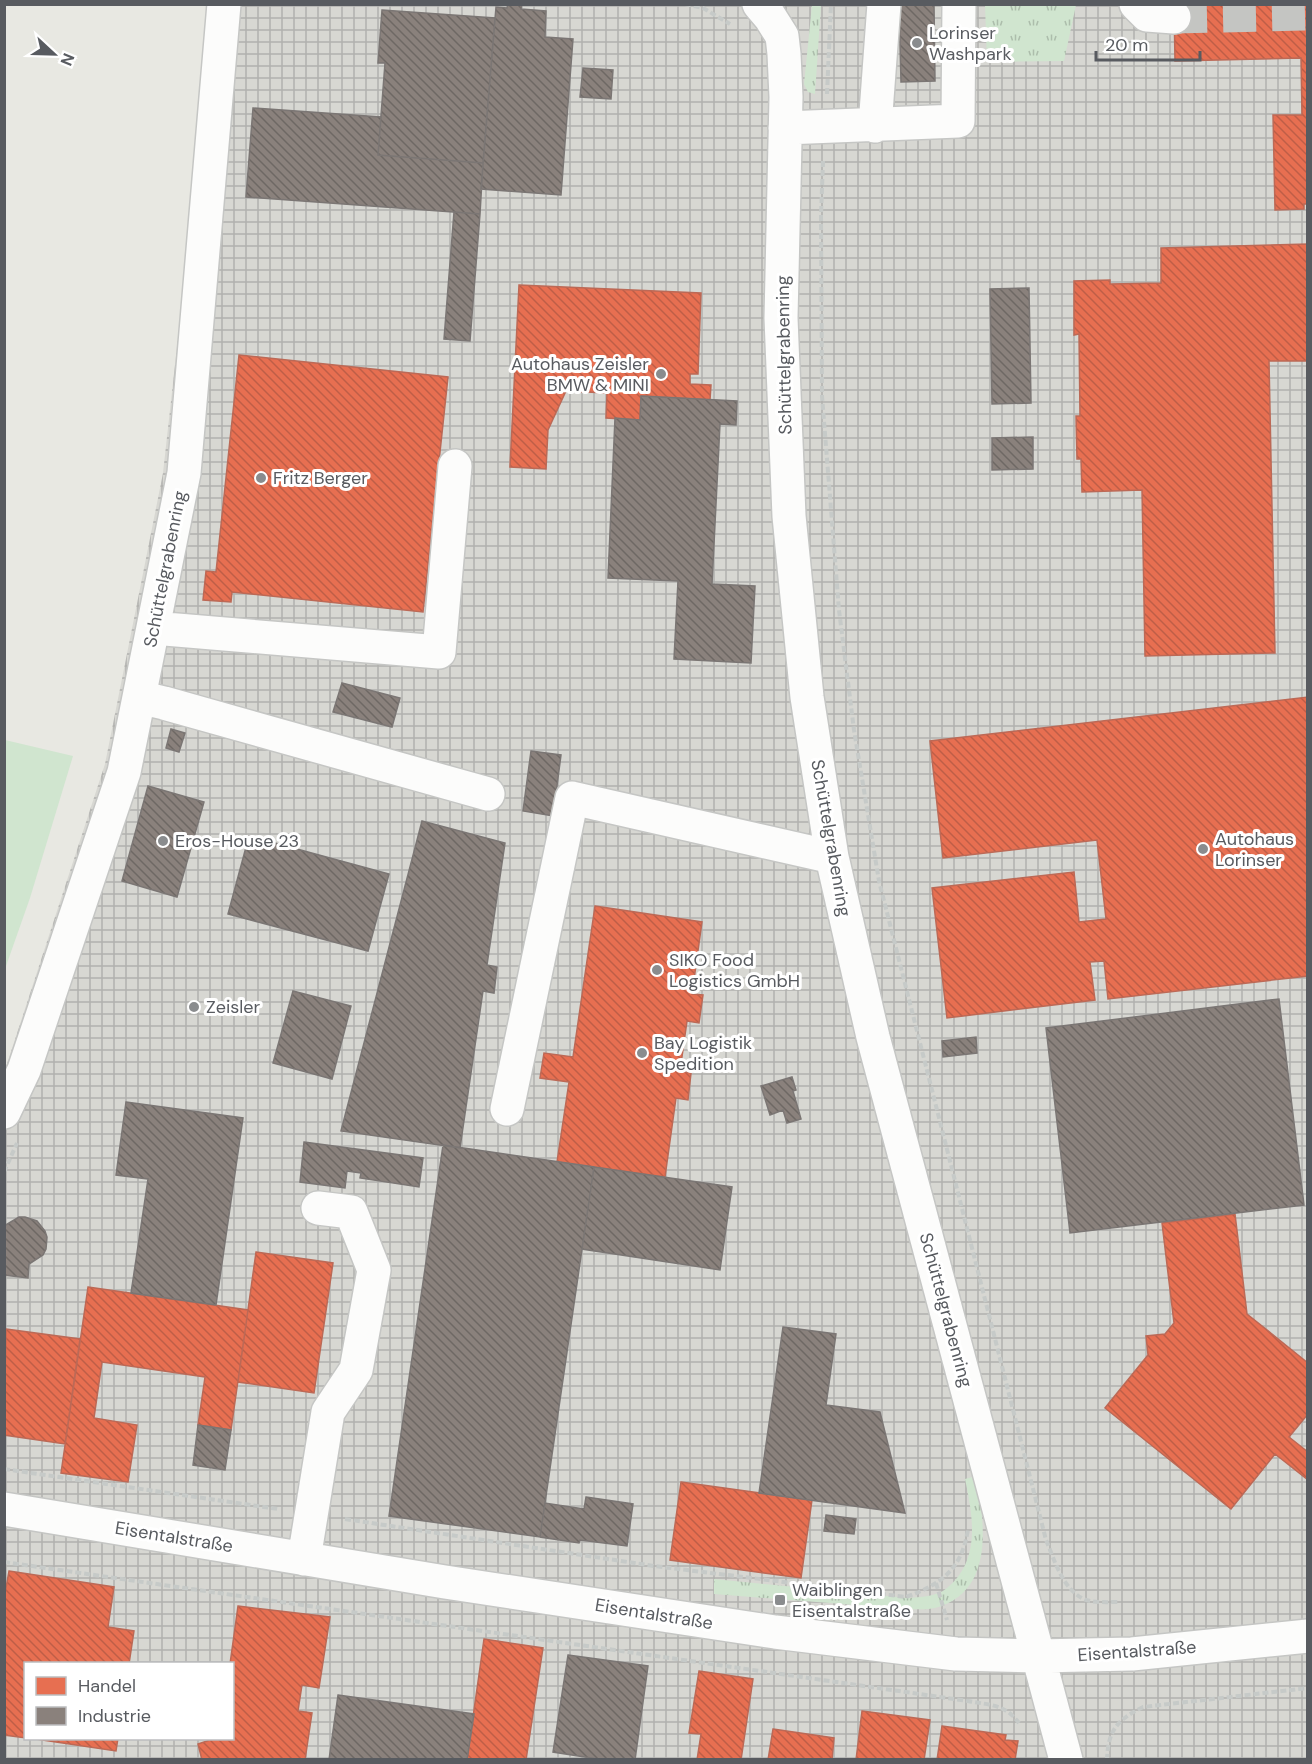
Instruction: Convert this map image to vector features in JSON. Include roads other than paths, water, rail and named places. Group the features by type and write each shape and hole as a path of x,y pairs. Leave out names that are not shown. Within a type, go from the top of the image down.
{"street":[{"name":"Schüttelgrabenring","path":"4,1112 24,1070 124,772 153,628 184,472 225,4"},
{"name":"Schüttelgrabenring","path":"759,4 782,36 786,97 781,318 789,516 807,697 832,857 873,1037 1066,1760"},
{"path":"875,126 884,4"},
{"path":"785,128 958,121 958,4"},
{"path":"1136,4 1147,15 1174,17"},
{"path":"153,628 439,652 455,466"},
{"path":"139,698 164,703 488,794"},
{"path":"507,1109 572,798 832,857"},
{"path":"304,1559 328,1413 356,1370 374,1270 351,1212 318,1208"},
{"name":"Eisentalstraße","path":"4,1509 304,1559 775,1632 956,1654 1038,1656 1132,1654 1308,1636"}],"tunnel":[{"path":"1174,17 1308,14"}],"place":[{"name":"Lorinser Washpark","path":"917,43"},
{"name":"Autohaus Zeisler BMW & MINI","path":"661,374"},
{"name":"Fritz Berger","path":"261,478"},
{"name":"Eros-House 23","path":"163,841"},
{"name":"Autohaus Lorinser","path":"1203,849"},
{"name":"SIKO Food Logistics GmbH","path":"657,970"},
{"name":"Zeisler","path":"194,1007"},
{"name":"Bay Logistik Spedition","path":"642,1053"},
{"name":"Waiblingen Eisentalstraße","path":"780,1600"}]}
